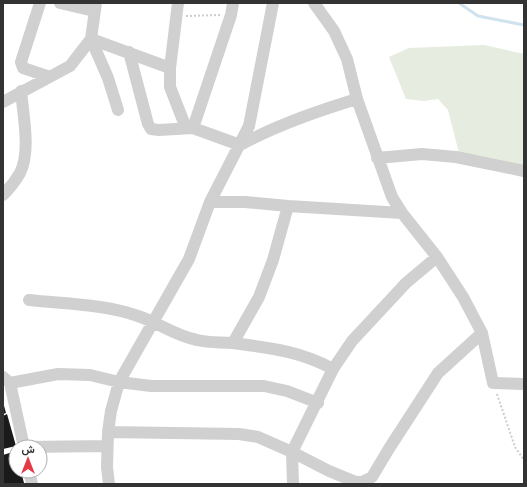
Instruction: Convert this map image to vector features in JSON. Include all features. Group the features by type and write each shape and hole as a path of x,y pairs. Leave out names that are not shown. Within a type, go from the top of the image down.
{"street":[{"path":"40,3 20,62 23,68 50,77"},
{"path":"60,3 95,7 91,39 108,78 118,110"},
{"path":"178,3 170,68 172,93 189,128"},
{"path":"109,484 107,446 108,432 111,411 119,382 154,323 189,259 210,202 249,126 253,112 264,45 273,3"},
{"path":"314,3 334,31 347,59 357,98 392,197 402,213 437,256 463,297 482,333 493,383 524,384"},
{"path":"189,128 232,9"},
{"path":"3,102 70,66 91,39"},
{"path":"91,39 170,68"},
{"path":"129,52 148,124 151,129 159,130 189,128 240,145 269,130 314,112 357,98"},
{"path":"3,195 20,172 25,159 26,142 21,91"},
{"path":"377,158 429,154 456,157 524,171"},
{"path":"210,202 245,202 402,213"},
{"path":"233,343 259,297 273,260 288,206"},
{"path":"293,484 292,452 318,403 333,370 352,341 375,315 406,283 437,256"},
{"path":"29,300 96,307 138,316 182,337 200,341 233,343 291,352 314,359 333,370"},
{"path":"108,432 239,434 258,437 329,471 356,482 362,482 372,477 438,373 482,333"},
{"path":"22,439 7,380 58,374 90,375 119,382 179,387 264,386 288,391 318,403"},
{"path":"48,447 107,446"}],"path":[{"path":"176,16 232,9"},
{"path":"493,383 512,440 524,460"}],"shaded area":[{"path":"484,45 524,54 524,167 481,156 459,153 448,110 438,99 424,101 406,99 389,57 409,48"}],"building":[{"path":"3,402 6,413 3,414"},
{"path":"7,414 14,439 8,439 8,448 3,449 3,416"},
{"path":"8,453 8,479 23,479 24,483 3,484 3,455"}],"waterway":[{"path":"459,3 478,16 524,25"}]}
